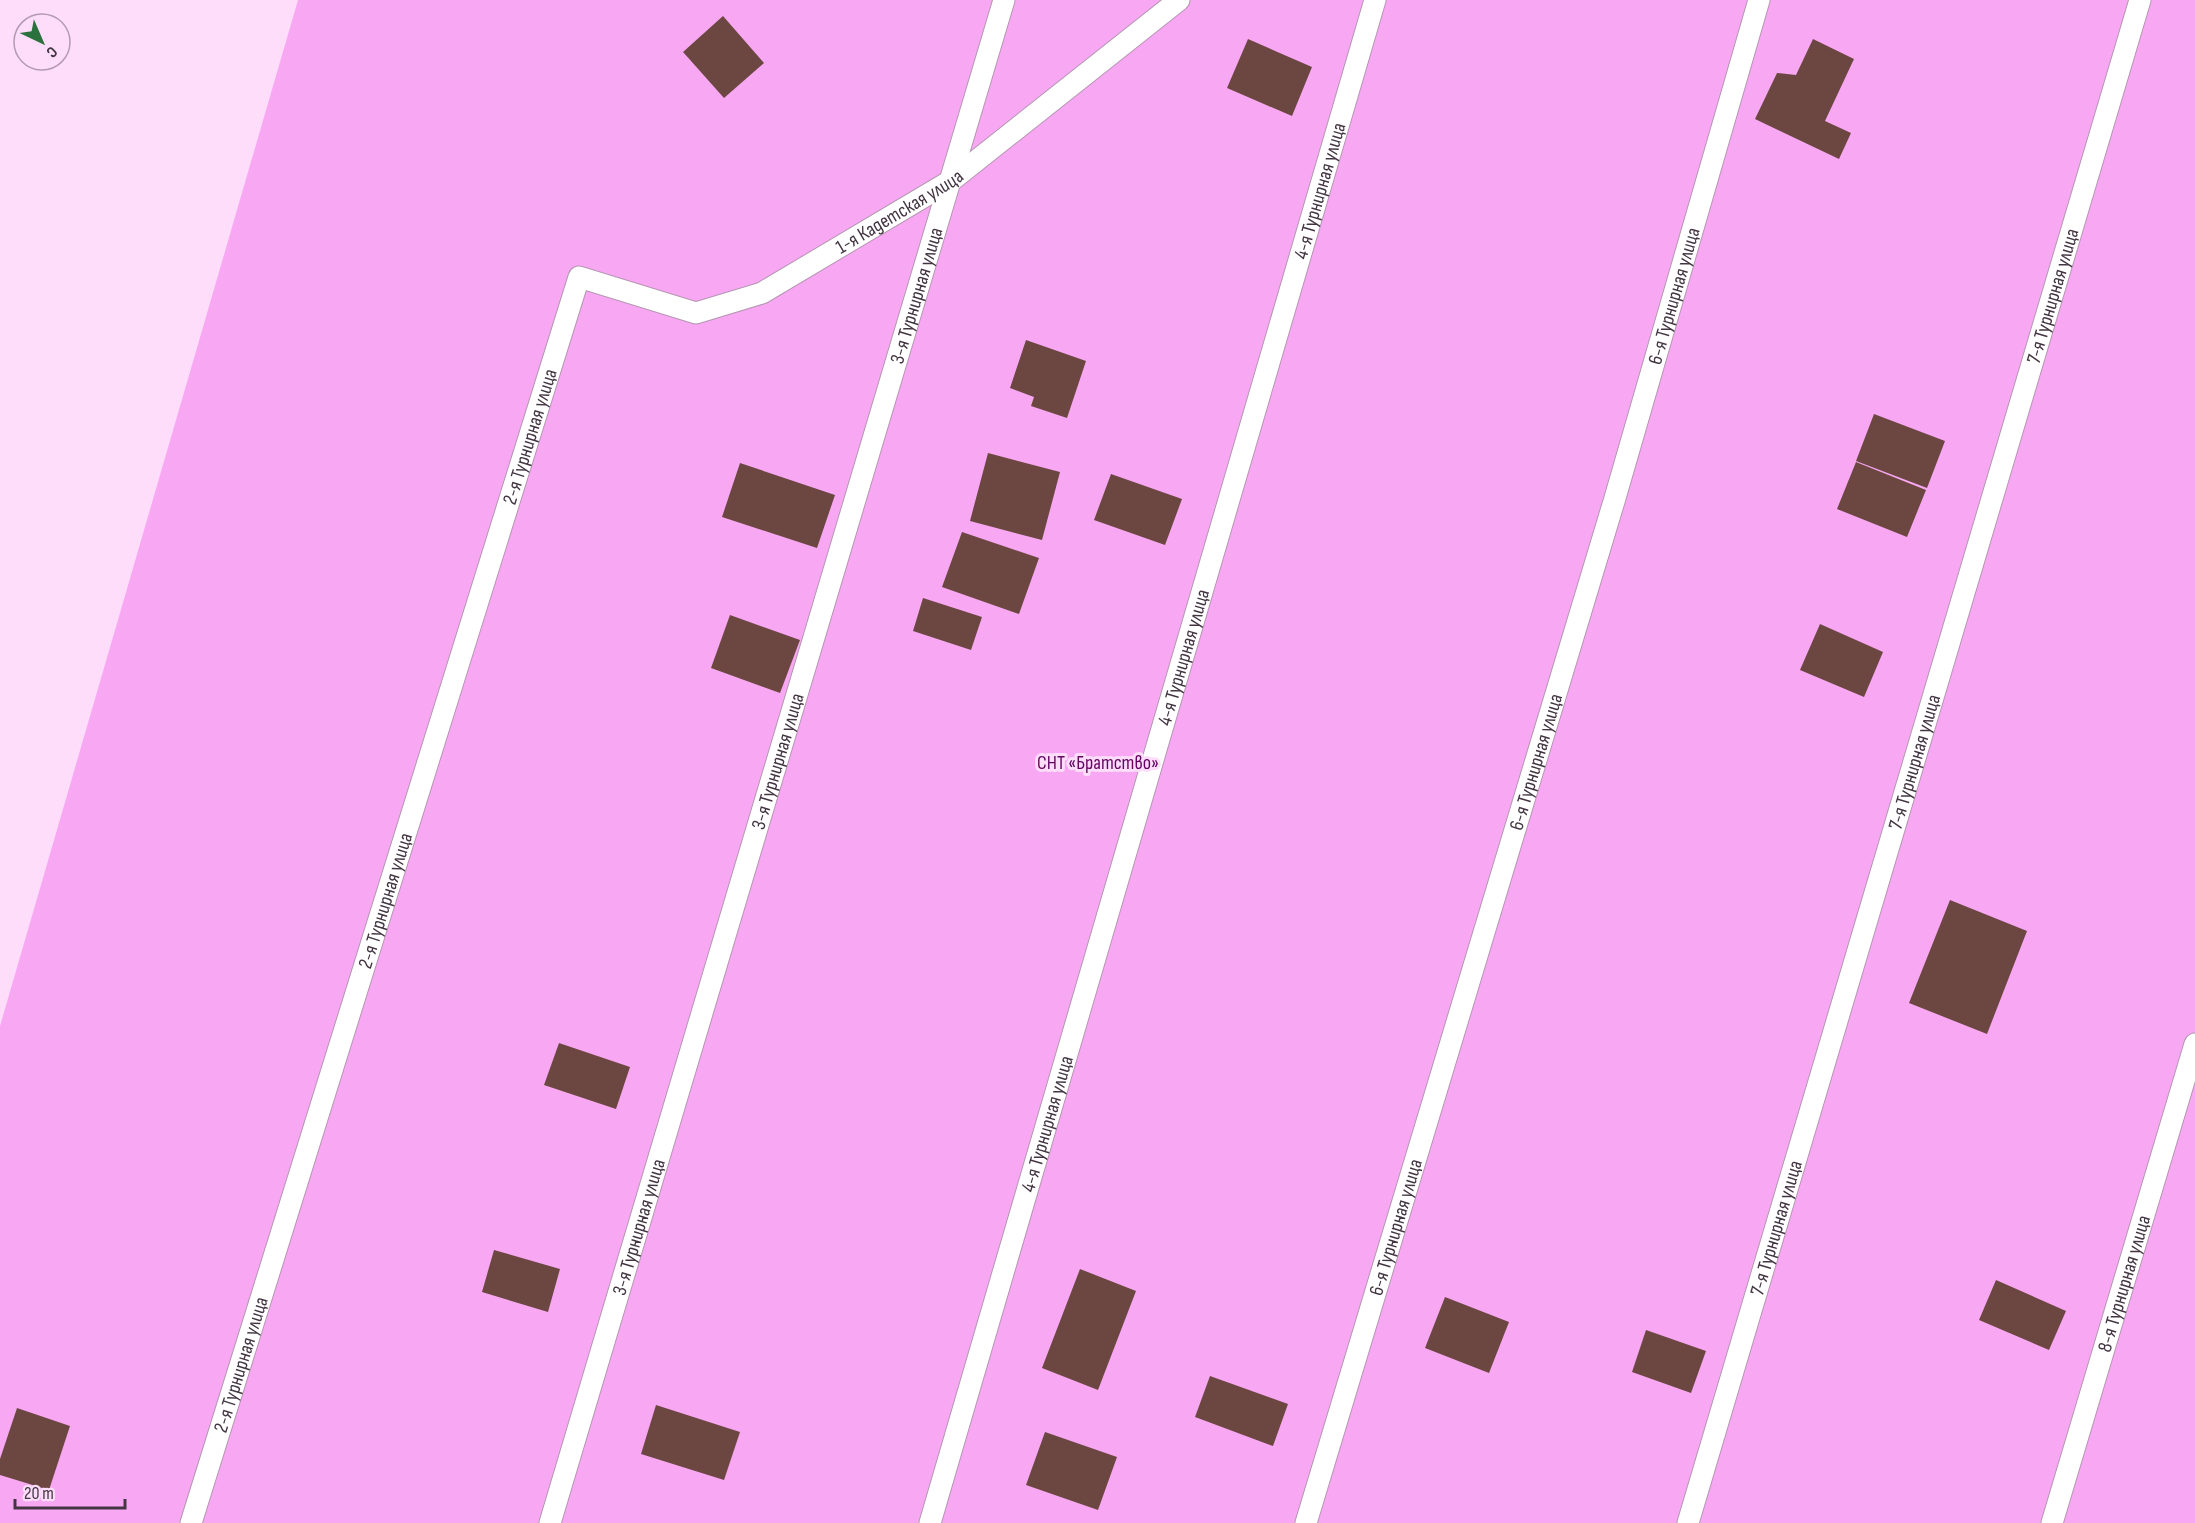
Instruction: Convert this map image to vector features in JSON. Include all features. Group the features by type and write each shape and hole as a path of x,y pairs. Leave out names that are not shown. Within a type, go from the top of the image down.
{"lane":[{"name":"3-я Турнирная улица","path":"550,1523 1004,0"},
{"name":"1-я Кадетская улица","path":"579,277 696,313 762,293 952,180 1179,0"},
{"name":"4-я Турнирная улица","path":"930,1523 1375,0"},
{"name":"6-я Турнирная улица","path":"1306,1523 1612,510 1759,0"},
{"name":"7-я Турнирная улица","path":"1688,1523 2140,0"},
{"name":"2-я Турнирная улица","path":"191,1523 579,277"},
{"name":"8-я Турнирная улица","path":"2052,1523 2195,1044"}],"green space":[{"name":"СНТ «Братство»","path":"298,0 2195,0 2195,1523 0,1523 0,1026"}],"building":[{"path":"723,16 764,63 724,98 683,52"},
{"path":"1248,39 1312,67 1292,116 1227,88"},
{"path":"1813,39 1854,59 1825,121 1851,133 1839,159 1755,119 1777,73 1796,75"},
{"path":"1026,340 1086,361 1067,418 1031,406 1034,397 1010,388"},
{"path":"1874,414 1945,441 1927,488 1856,461"},
{"path":"988,453 1060,472 1042,540 970,521"},
{"path":"1856,462 1926,490 1907,537 1837,509"},
{"path":"740,463 835,495 817,548 722,517"},
{"path":"1111,474 1182,499 1165,545 1094,520"},
{"path":"962,532 1039,558 1019,614 942,587"},
{"path":"923,598 982,617 971,650 913,631"},
{"path":"730,615 800,640 780,693 711,668"},
{"path":"1820,624 1883,652 1864,697 1800,670"},
{"path":"1950,900 2027,931 1987,1034 1909,1003"},
{"path":"559,1043 630,1067 616,1109 544,1085"},
{"path":"494,1250 560,1269 548,1312 482,1292"},
{"path":"1080,1269 1136,1291 1098,1390 1042,1368"},
{"path":"1996,1280 2066,1311 2049,1350 1979,1320"},
{"path":"1445,1297 1509,1322 1489,1373 1425,1348"},
{"path":"1646,1330 1706,1351 1691,1393 1632,1372"},
{"path":"1210,1376 1288,1404 1273,1446 1195,1417"},
{"path":"656,1405 740,1432 724,1480 641,1454"},
{"path":"17,1408 70,1426 49,1490 0,1475 0,1459"},
{"path":"1045,1432 1117,1457 1098,1510 1026,1485"}]}
